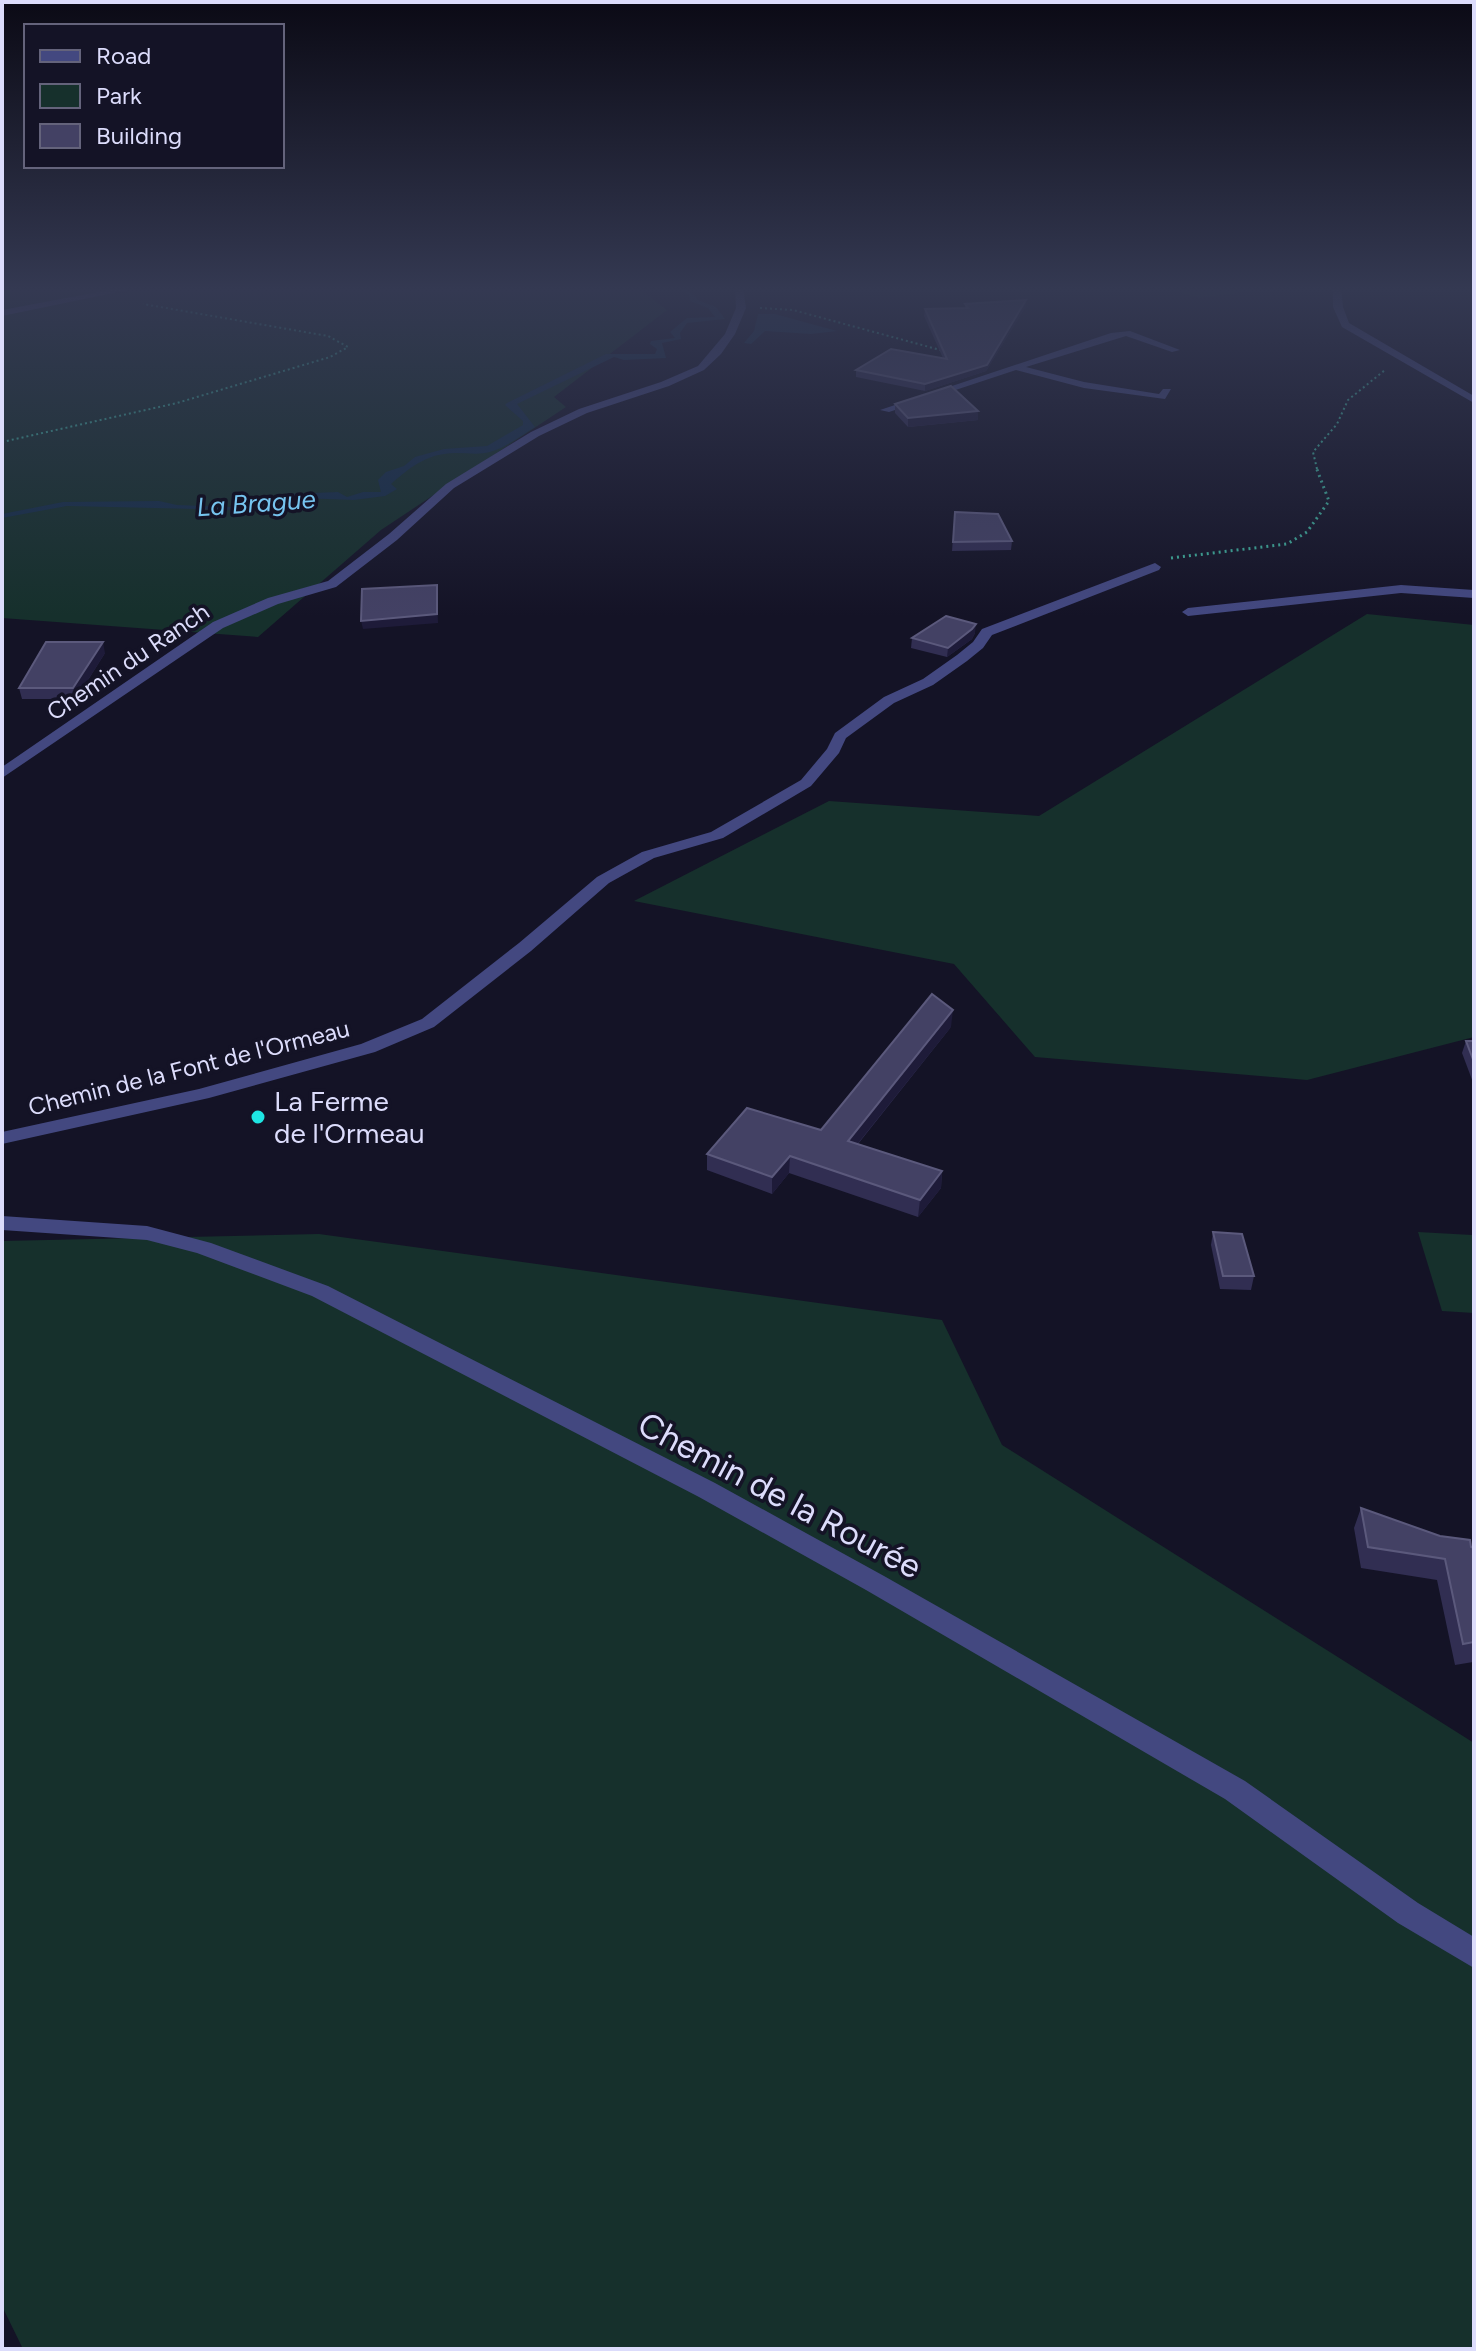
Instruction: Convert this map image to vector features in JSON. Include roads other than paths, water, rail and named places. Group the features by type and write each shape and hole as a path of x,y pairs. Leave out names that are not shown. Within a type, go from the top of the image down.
{"street":[{"name":"Chemin du Ranch","path":"2,774 218,625 273,601 332,584 393,537 450,486 535,434 583,411 626,397"},
{"path":"885,410 926,397"},
{"name":"Chemin de la Font de l'Ormeau","path":"2,1138 217,1090 368,1048 428,1023 525,947 603,880 648,855 717,835 806,783 834,750 840,736 889,700 928,682 962,658 978,645 987,632 1155,567"},
{"path":"1188,612 1401,589 1474,594"},
{"name":"Chemin de la Rourée","path":"2,1223 147,1233 204,1248 320,1291 707,1490 889,1591 1235,1790 1408,1913 1474,1954"}],"water":[{"name":"La Brague","path":"520,397 532,397 517,404 535,427 490,452 450,453 422,461 391,484 397,489 385,496 354,500 299,498 241,510 67,506 2,518 2,514 63,502 159,501 177,505 232,507 289,494 338,492 347,497 363,492 381,492 378,480 386,472 404,466 415,457 444,449 487,446 523,425 523,421 505,405"}],"place":[{"name":"La Ferme de l'Ormeau","path":"258,1117"}]}
